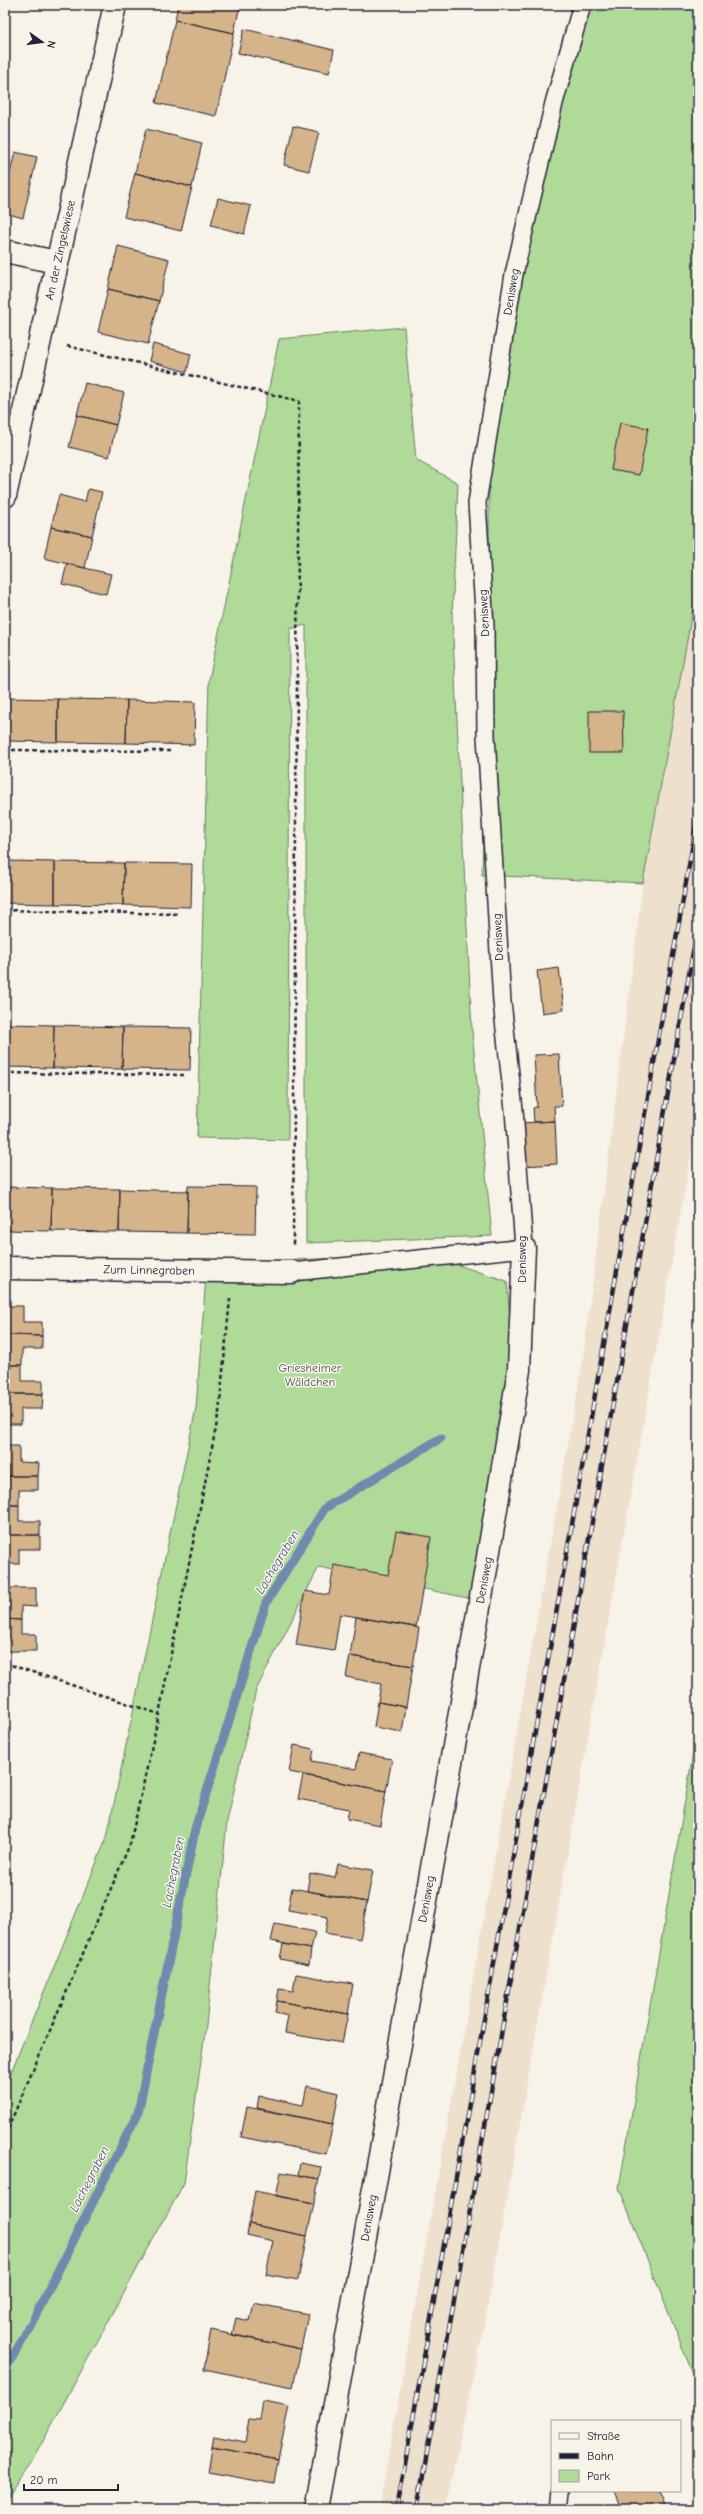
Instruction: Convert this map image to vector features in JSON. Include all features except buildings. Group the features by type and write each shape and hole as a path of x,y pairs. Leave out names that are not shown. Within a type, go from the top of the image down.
{"street":[{"name":"An der Zingelswiese","path":"5,496 56,262 115,5"},
{"path":"5,251 56,262"},
{"name":"Denisweg","path":"316,2509 486,1569 519,1370 524,1248"},
{"name":"Zum Linnegraben","path":"5,1268 292,1272"}],"lane":[{"name":"Denisweg","path":"524,1248 514,1110 502,1002 486,736 485,626 477,503 514,274 554,103 582,5"},
{"path":"292,1272 524,1248"},
{"path":"559,2509 561,2492"}],"path":[{"path":"40,340 299,401 292,1272"},
{"path":"5,750 171,752"},
{"path":"5,910 179,914"},
{"path":"5,1073 187,1075"},
{"path":"5,2135 130,1844 159,1714 219,1412 233,1272"},
{"path":"5,1663 159,1714"}],"shaded area":[{"path":"698,580 698,1114 486,2316 445,2509 379,2509 582,1365 643,883"}],"green space":[{"path":"585,5 698,5 698,580 643,883 482,875 489,610 489,483 528,246"},
{"path":"404,327 416,460 458,483 452,616 472,1031 492,1236 306,1243 306,625 290,629 288,1140 197,1138 209,680 279,339"},
{"name":"Griesheimer Wäldchen","path":"427,1255 507,1281 520,1446 482,1601 319,1567 256,1690 227,1822 206,2025 184,2183 31,2463 5,2501 5,2087 107,1837 196,1408 207,1263"},
{"path":"698,1724 698,2387 619,2188"}],"waterway":[{"name":"Lachegraben","path":"5,2369 25,2336 138,2113 195,1829 266,1603 325,1508 441,1438"}],"railway":[{"path":"397,2509 698,815"},
{"path":"417,2509 698,924"}]}
